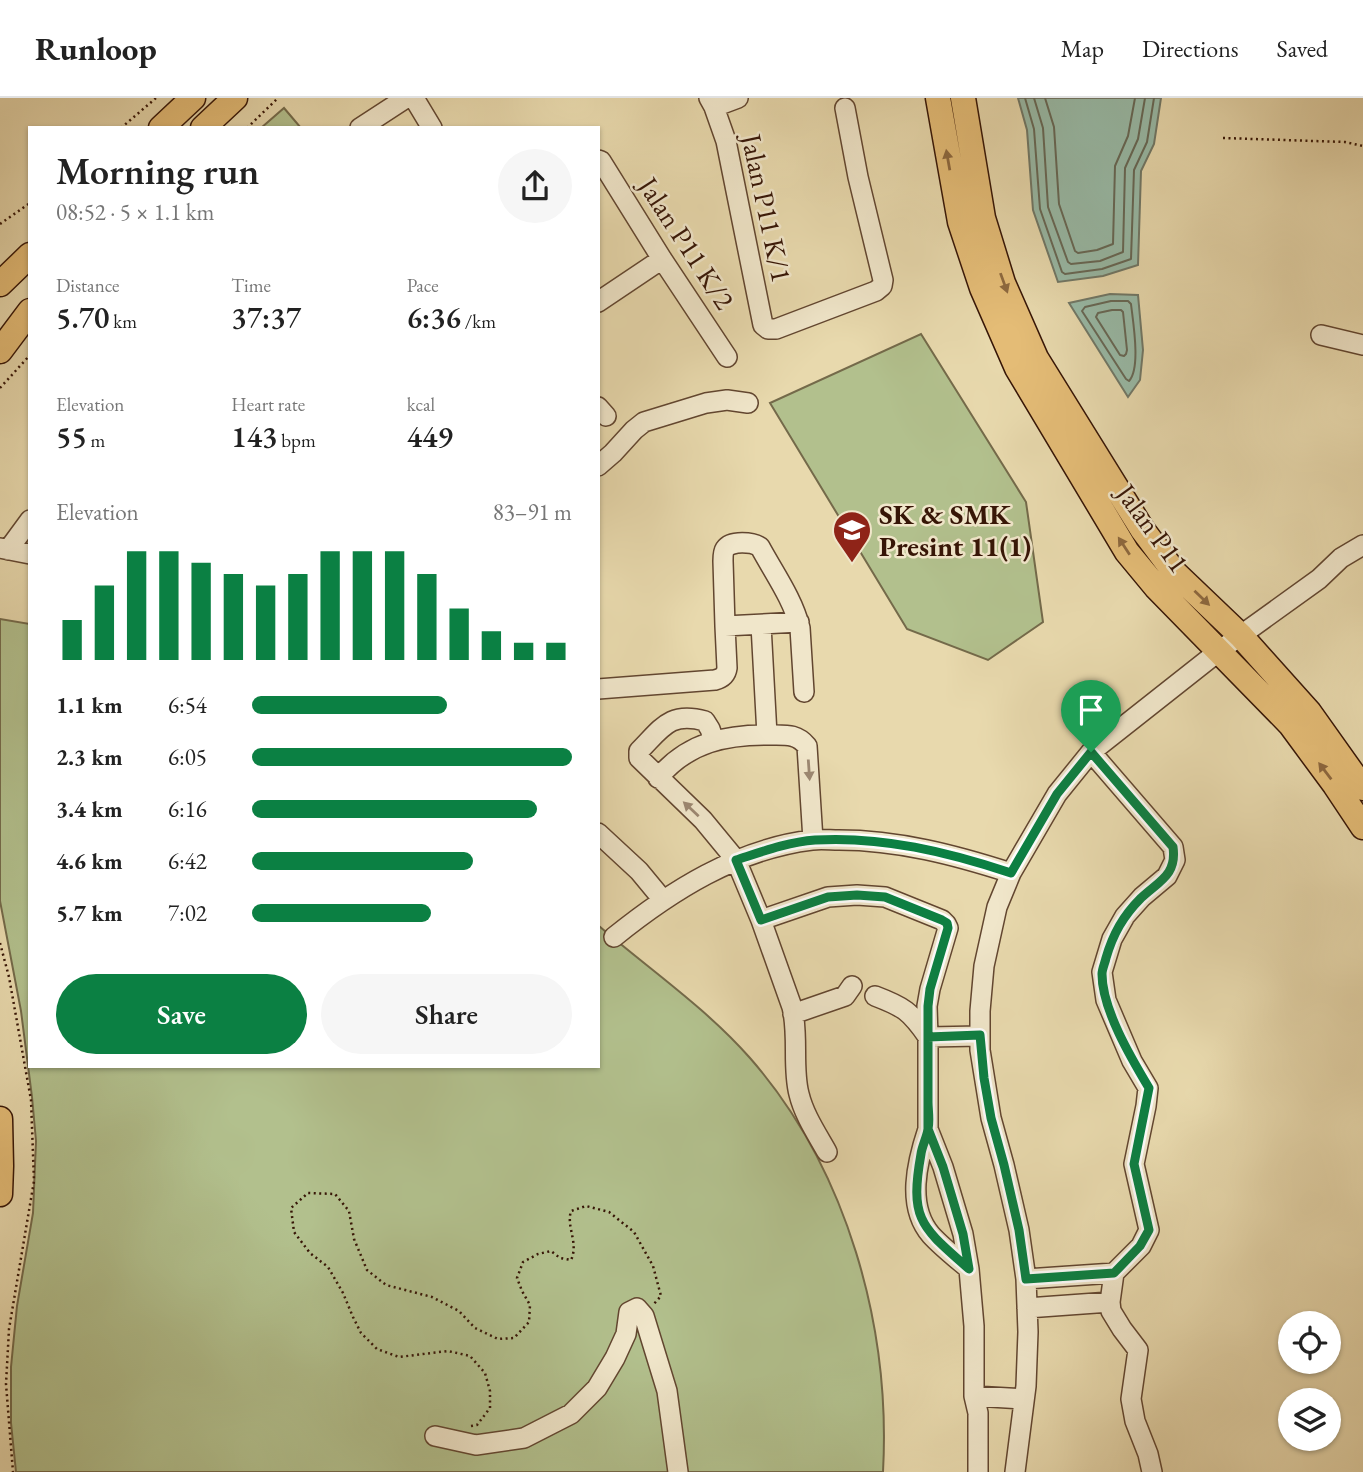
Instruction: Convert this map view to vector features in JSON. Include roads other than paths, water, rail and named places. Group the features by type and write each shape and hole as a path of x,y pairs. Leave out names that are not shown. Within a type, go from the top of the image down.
{"main road":[{"path":"162,126 193,98"},
{"path":"205,126 235,98"},
{"path":"938,98 972,220"},
{"path":"963,98 972,220"},
{"name":"Jalan P11","path":"972,220 1036,358 1142,529 1175,573 1241,636 1309,712 1363,788"},
{"name":"Jalan P11","path":"972,220 982,288 1017,368 1127,552 1156,587 1290,724 1363,827"},
{"path":"0,284 28,257"},
{"path":"0,338 28,312"},
{"path":"0,351 28,313"},
{"path":"0,1119 0,1194"}],"street":[{"path":"363,126 406,98"},
{"path":"414,98 431,126"},
{"path":"712,103 738,98"},
{"name":"Jalan P11 K/1","path":"712,103 726,141 763,326 768,329 863,296 882,286 883,279 860,188 845,108"},
{"name":"Jalan P11 K/2","path":"600,161 727,357"},
{"path":"600,301 662,259"},
{"path":"1321,335 1363,345"},
{"path":"600,464 644,422 706,402 727,400 748,403"},
{"path":"4,549 28,522"},
{"path":"600,689 722,678 727,668 723,553 730,545 749,542 760,547 799,622 804,692"},
{"path":"1015,1472 1024,1399 1028,1332 1026,1279 1019,1230 991,1118 984,1078 979,1010 984,967 998,907 1011,873 1057,794 1091,752 1219,651 1319,579 1341,558 1363,545"},
{"path":"4,549 28,554"},
{"path":"725,626 799,622"},
{"path":"761,625 767,735"},
{"path":"713,741 705,721 680,717 664,726 638,755 658,778 704,820 736,860 761,920 793,1014 798,1091 803,1107 827,1152"},
{"path":"658,778 684,754 713,741 743,735 794,735 802,739 807,746 813,840"},
{"path":"1091,752 1173,847 1175,860 1167,876 1125,916 1112,939 1102,972 1106,1000 1132,1061 1149,1088 1134,1164 1149,1230 1140,1246 1114,1273 1110,1303 1111,1311 1138,1350 1131,1398 1135,1421 1149,1454 1152,1472"},
{"path":"600,835 639,871 663,900"},
{"path":"614,937 663,900 707,873 736,860 813,840 900,844 964,857 1011,873"},
{"path":"761,920 828,897 857,895 885,897 947,923 928,1006 928,1129 921,1150 916,1191 921,1220 931,1235 969,1269"},
{"path":"793,1014 845,996 852,986"},
{"path":"875,996 896,1004 914,1017 928,1037"},
{"path":"928,1037 980,1035"},
{"path":"928,1129 943,1167 963,1234 969,1269 974,1326 974,1396 978,1413 978,1472"},
{"path":"1026,1279 1114,1273"},
{"path":"1027,1308 1110,1303"},
{"path":"435,1436 476,1445 524,1438 571,1414 597,1388 626,1334 629,1312 637,1308 644,1316 667,1391 678,1472"},
{"path":"974,1396 1024,1399"}],"water":[{"path":"1018,98 1161,98 1154,144 1141,171 1138,265 1103,276 1058,282 1033,210 1027,130"},
{"path":"1110,294 1138,295 1143,350 1140,380 1128,397 1069,303"}],"place":[{"name":"SK & SMK Presint 11(1)","path":"852,564"}]}
